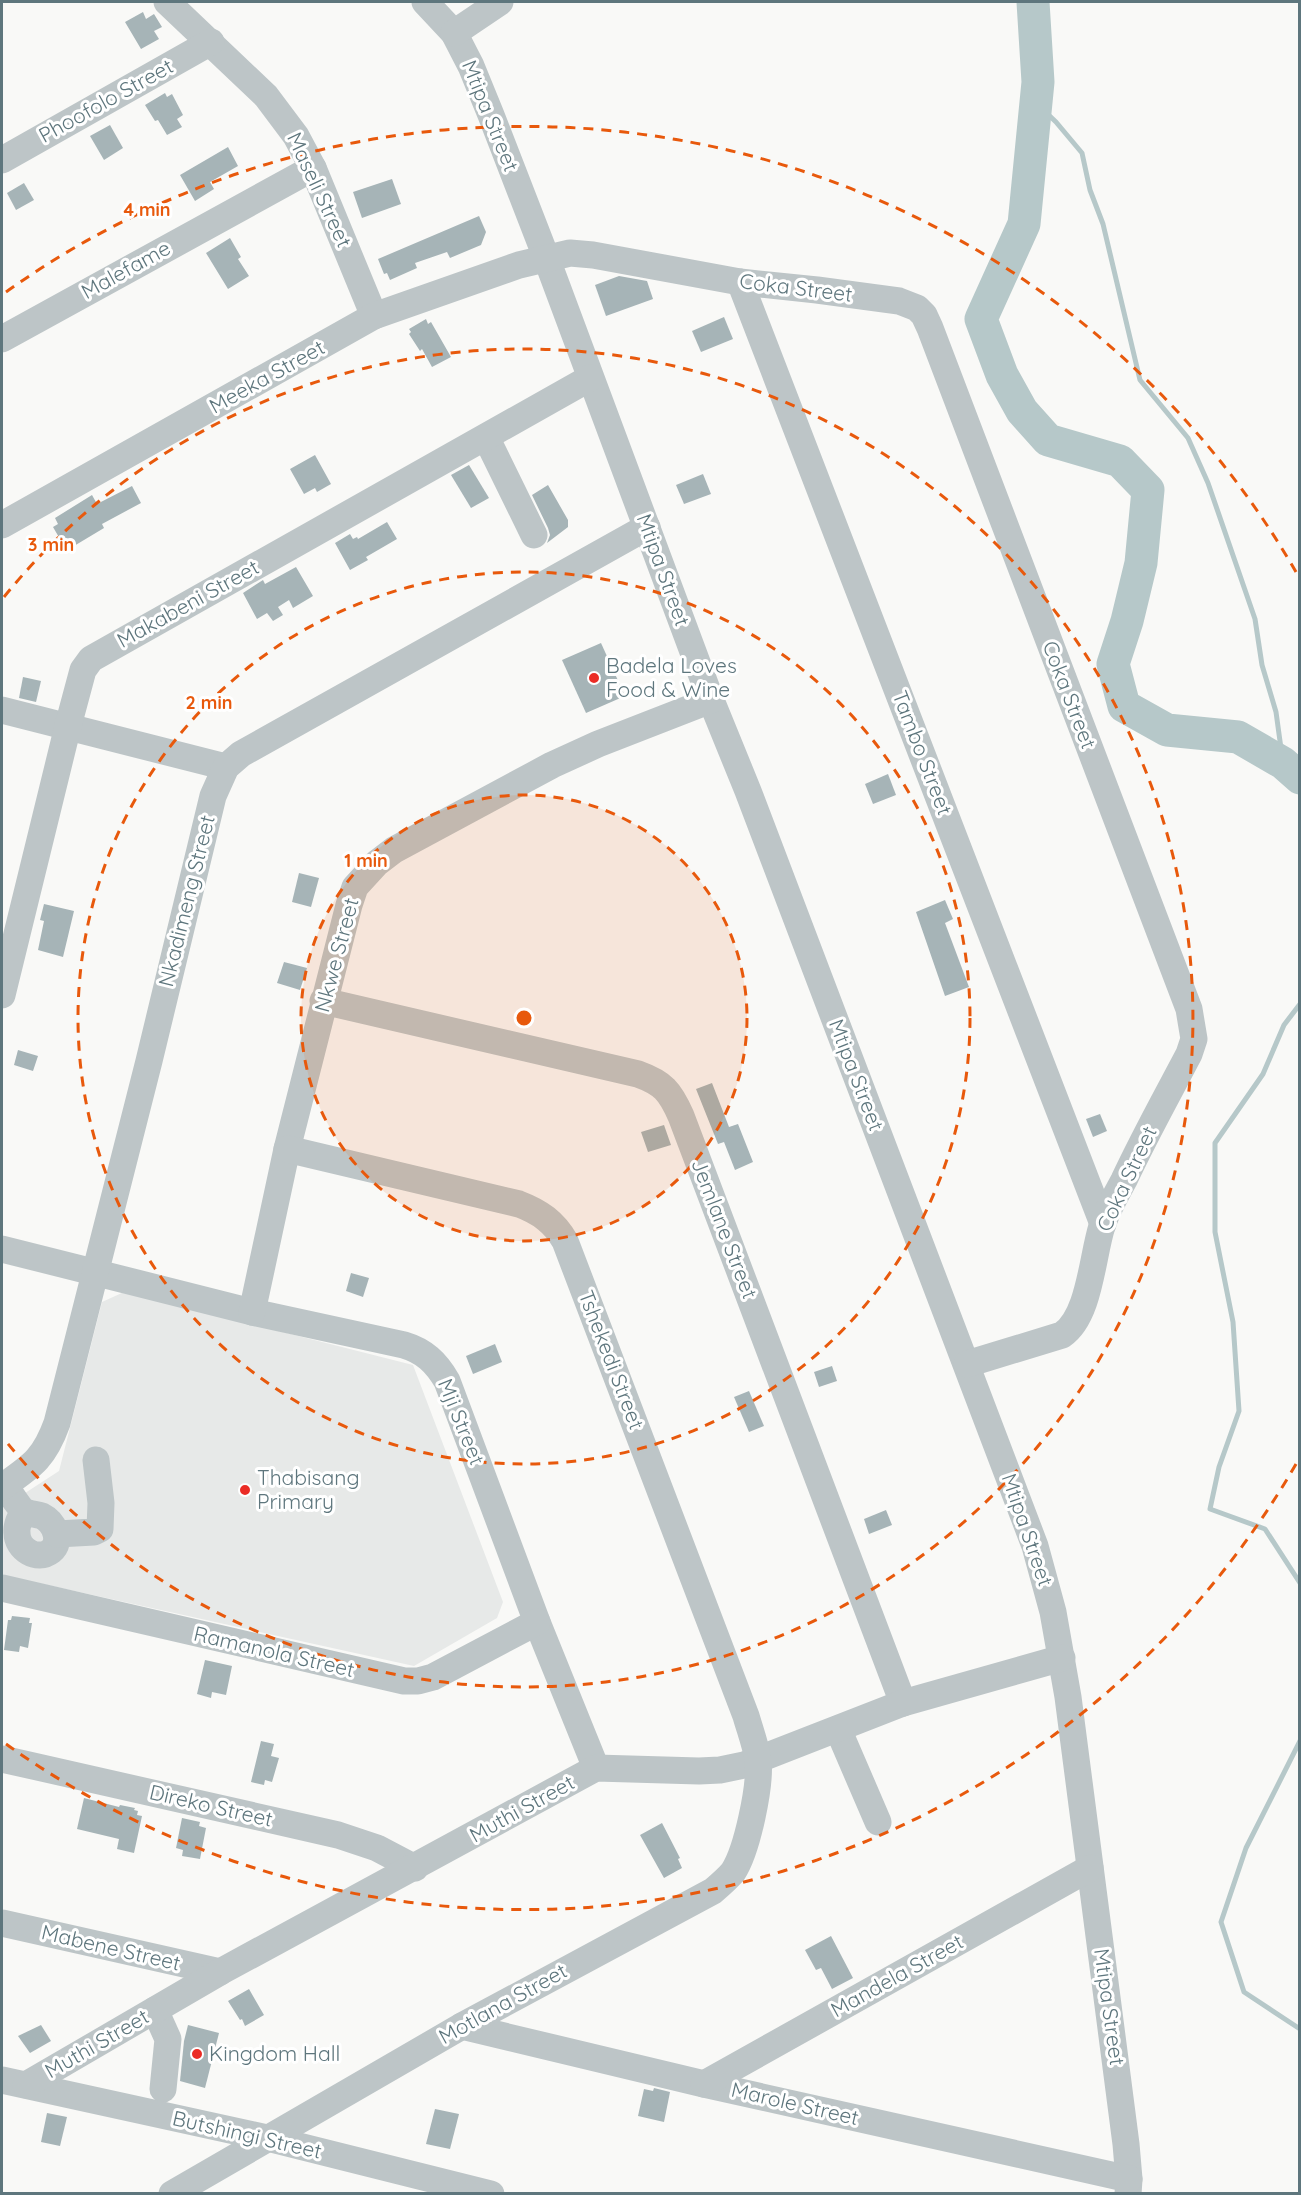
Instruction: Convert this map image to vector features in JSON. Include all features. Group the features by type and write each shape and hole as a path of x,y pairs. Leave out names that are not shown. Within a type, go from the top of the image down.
{"street":[{"name":"Maseli Street","path":"167,2 266,96 281,115 313,168 374,316"},
{"name":"Mtipa Street","path":"425,2 454,33 471,66 491,115 711,700 748,791 1035,1546 1053,1612 1062,1658 1110,2010 1129,2186"},
{"path":"454,33 500,2"},
{"name":"Phoofolo Street","path":"2,160 211,42"},
{"name":"Malefame","path":"2,339 313,168"},
{"name":"Coka Street","path":"546,257 570,253 593,255 740,282 899,302 916,308 924,315 930,328 1189,1010 1194,1039 1189,1054 1135,1156 1103,1224 1076,1322 1070,1329 1052,1339 967,1364"},
{"name":"Meeka Street","path":"2,525 374,316 546,257"},
{"name":"Tambo Street","path":"740,282 1103,1224"},
{"name":"Makabeni Street","path":"2,995 68,726 83,670 91,659 590,378"},
{"path":"486,436 534,535"},
{"name":"Nkadimeng Street","path":"3,1486 36,1461 46,1450 57,1423 149,1061 213,796 226,767 241,754 647,527"},
{"name":"Nkwe Street","path":"252,1312 287,1149 323,1001 355,887 377,863 394,850 552,765 598,744 711,700"},
{"path":"2,710 226,767"},
{"name":"Jemlane Street","path":"323,1001 638,1074 655,1080 669,1093 681,1116 903,1703"},
{"name":"Tshekedi Street","path":"287,1149 519,1204 535,1210 559,1230 746,1716 758,1761"},
{"name":"Mji Street","path":"2,1249 252,1312 404,1345 418,1349 432,1359 447,1381 537,1622 596,1768"},
{"path":"57,1534 94,1532 100,1529 101,1503 96,1460"},
{"path":"3,1486 24,1511 43,1516 52,1524 57,1534 56,1544 50,1551 32,1554 23,1549 18,1542 16,1532 24,1511"},
{"name":"Ramanola Street","path":"2,1588 404,1681 418,1681 433,1677 537,1622"},
{"name":"Muthi Street","path":"14,2083 155,2010 220,1972 596,1768 710,1771 732,1768 758,1761 903,1703 1062,1658"},
{"path":"838,1729 878,1822"},
{"name":"Direko Street","path":"2,1759 338,1835 377,1848 415,1868"},
{"name":"Motlana Street","path":"172,2193 462,2026 703,1897 724,1882 734,1870 741,1856 754,1804 758,1761"},
{"name":"Mandela Street","path":"704,2084 1090,1868"},
{"name":"Mabene Street","path":"2,1923 220,1972"},
{"path":"155,2010 168,2039 163,2089"},
{"name":"Marole Street","path":"462,2026 1129,2186"},
{"name":"Butshingi Street","path":"14,2083 267,2138 491,2193"}],"shaded area":[{"name":"Thabisang Primary","path":"124,1292 413,1365 503,1602 497,1618 414,1666 2,1575 2,1508 59,1471 102,1302"}],"building":[{"path":"143,12 146,19 154,14 162,27 154,31 159,39 141,49 125,22"},
{"path":"165,93 167,97 172,94 183,115 177,119 182,127 167,135 145,105"},
{"path":"110,125 123,148 104,160 90,136"},
{"path":"228,147 238,166 210,182 214,189 195,201 180,175"},
{"path":"392,179 401,204 362,218 353,192"},
{"path":"24,183 34,200 16,210 7,193"},
{"path":"479,216 486,232 481,245 450,258 447,252 415,263 417,268 390,280 387,273 384,274 378,259"},
{"path":"230,238 241,257 238,259 249,276 228,289 206,253"},
{"path":"619,276 647,281 653,299 606,316 595,285"},
{"path":"724,317 733,339 701,352 692,331"},
{"path":"426,319 428,324 431,322 451,357 432,367 422,349 420,351 409,334 411,332 409,329"},
{"path":"315,455 331,484 317,492 315,488 304,494 290,469"},
{"path":"469,465 489,498 471,508 451,475"},
{"path":"703,474 711,494 684,504 676,485"},
{"path":"548,485 568,520 568,527 547,543 550,535 548,528 532,495"},
{"path":"132,486 141,503 102,524 104,528 74,546 71,541 64,546 53,527 58,524 55,518 92,495 97,504"},
{"path":"387,522 397,539 366,557 368,560 350,570 335,543 350,534 353,539 357,537 358,539"},
{"path":"296,567 313,596 293,608 289,600 278,607 283,615 273,621 267,613 257,619 243,593 263,580 265,584"},
{"name":"Badela Loves Food & Wine","path":"601,643 625,696 586,713 562,660"},
{"path":"23,677 41,681 36,702 19,698"},
{"path":"888,774 896,795 873,804 865,784"},
{"path":"299,873 319,878 311,907 292,902"},
{"path":"945,900 953,919 945,923 969,987 945,996 916,912"},
{"path":"44,904 74,911 63,957 38,950 44,921 40,920"},
{"path":"284,962 307,968 300,990 277,983"},
{"path":"18,1050 38,1056 33,1071 14,1065"},
{"path":"712,1083 729,1127 738,1124 753,1162 735,1170 724,1142 718,1144 696,1089"},
{"path":"1100,1114 1107,1131 1093,1137 1086,1119"},
{"path":"664,1125 671,1145 648,1152 641,1132"},
{"path":"351,1273 369,1278 363,1297 346,1291"},
{"path":"495,1344 502,1362 473,1374 466,1356"},
{"path":"832,1366 837,1381 819,1387 814,1372"},
{"path":"749,1391 764,1426 749,1432 734,1397"},
{"path":"886,1510 892,1525 869,1534 864,1519"},
{"path":"12,1616 30,1618 29,1623 32,1623 28,1648 20,1646 19,1652 4,1650 8,1620 11,1620"},
{"path":"205,1660 232,1666 226,1695 212,1692 211,1698 197,1694"},
{"path":"261,1741 274,1744 271,1756 279,1758 272,1782 265,1780 264,1785 251,1782"},
{"path":"84,1798 119,1807 120,1805 135,1808 134,1810 138,1811 137,1815 142,1816 134,1853 117,1849 119,1839 77,1829"},
{"path":"182,1818 200,1822 199,1826 206,1828 200,1859 182,1856 183,1850 176,1848"},
{"path":"662,1823 680,1858 678,1859 682,1868 664,1878 640,1835"},
{"path":"831,1936 853,1978 832,1989 821,1968 816,1970 805,1950"},
{"path":"249,1989 264,2015 245,2026 228,2001"},
{"path":"41,2025 51,2041 30,2053 18,2036"},
{"name":"Kingdom Hall","path":"188,2025 219,2033 205,2088 180,2081"},
{"path":"654,2088 670,2092 664,2122 638,2116 644,2089 653,2091"},
{"path":"435,2109 459,2114 450,2149 426,2144"},
{"path":"47,2113 67,2117 60,2146 41,2142"}],"waterway":[{"path":"1033,2 1038,82 1024,224 981,319 1002,375 1022,411 1048,440 1120,461 1148,490 1141,563 1127,621 1113,664 1124,706 1167,730 1238,737 1283,763 1300,778"},
{"path":"1036,103 1056,122 1082,153 1090,190 1103,224 1140,380 1188,438 1208,483 1255,619 1262,665 1276,712 1283,763"},
{"path":"1300,1004 1284,1025 1263,1074 1215,1143 1215,1232 1233,1322 1239,1411 1219,1467 1210,1509 1265,1529 1300,1583"},
{"path":"1300,1741 1246,1848 1221,1922 1244,1992 1300,2029"}],"place":[{"name":"Badela Loves Food & Wine","path":"594,678"},
{"name":"Thabisang Primary","path":"245,1490"},
{"name":"Kingdom Hall","path":"197,2054"}]}
